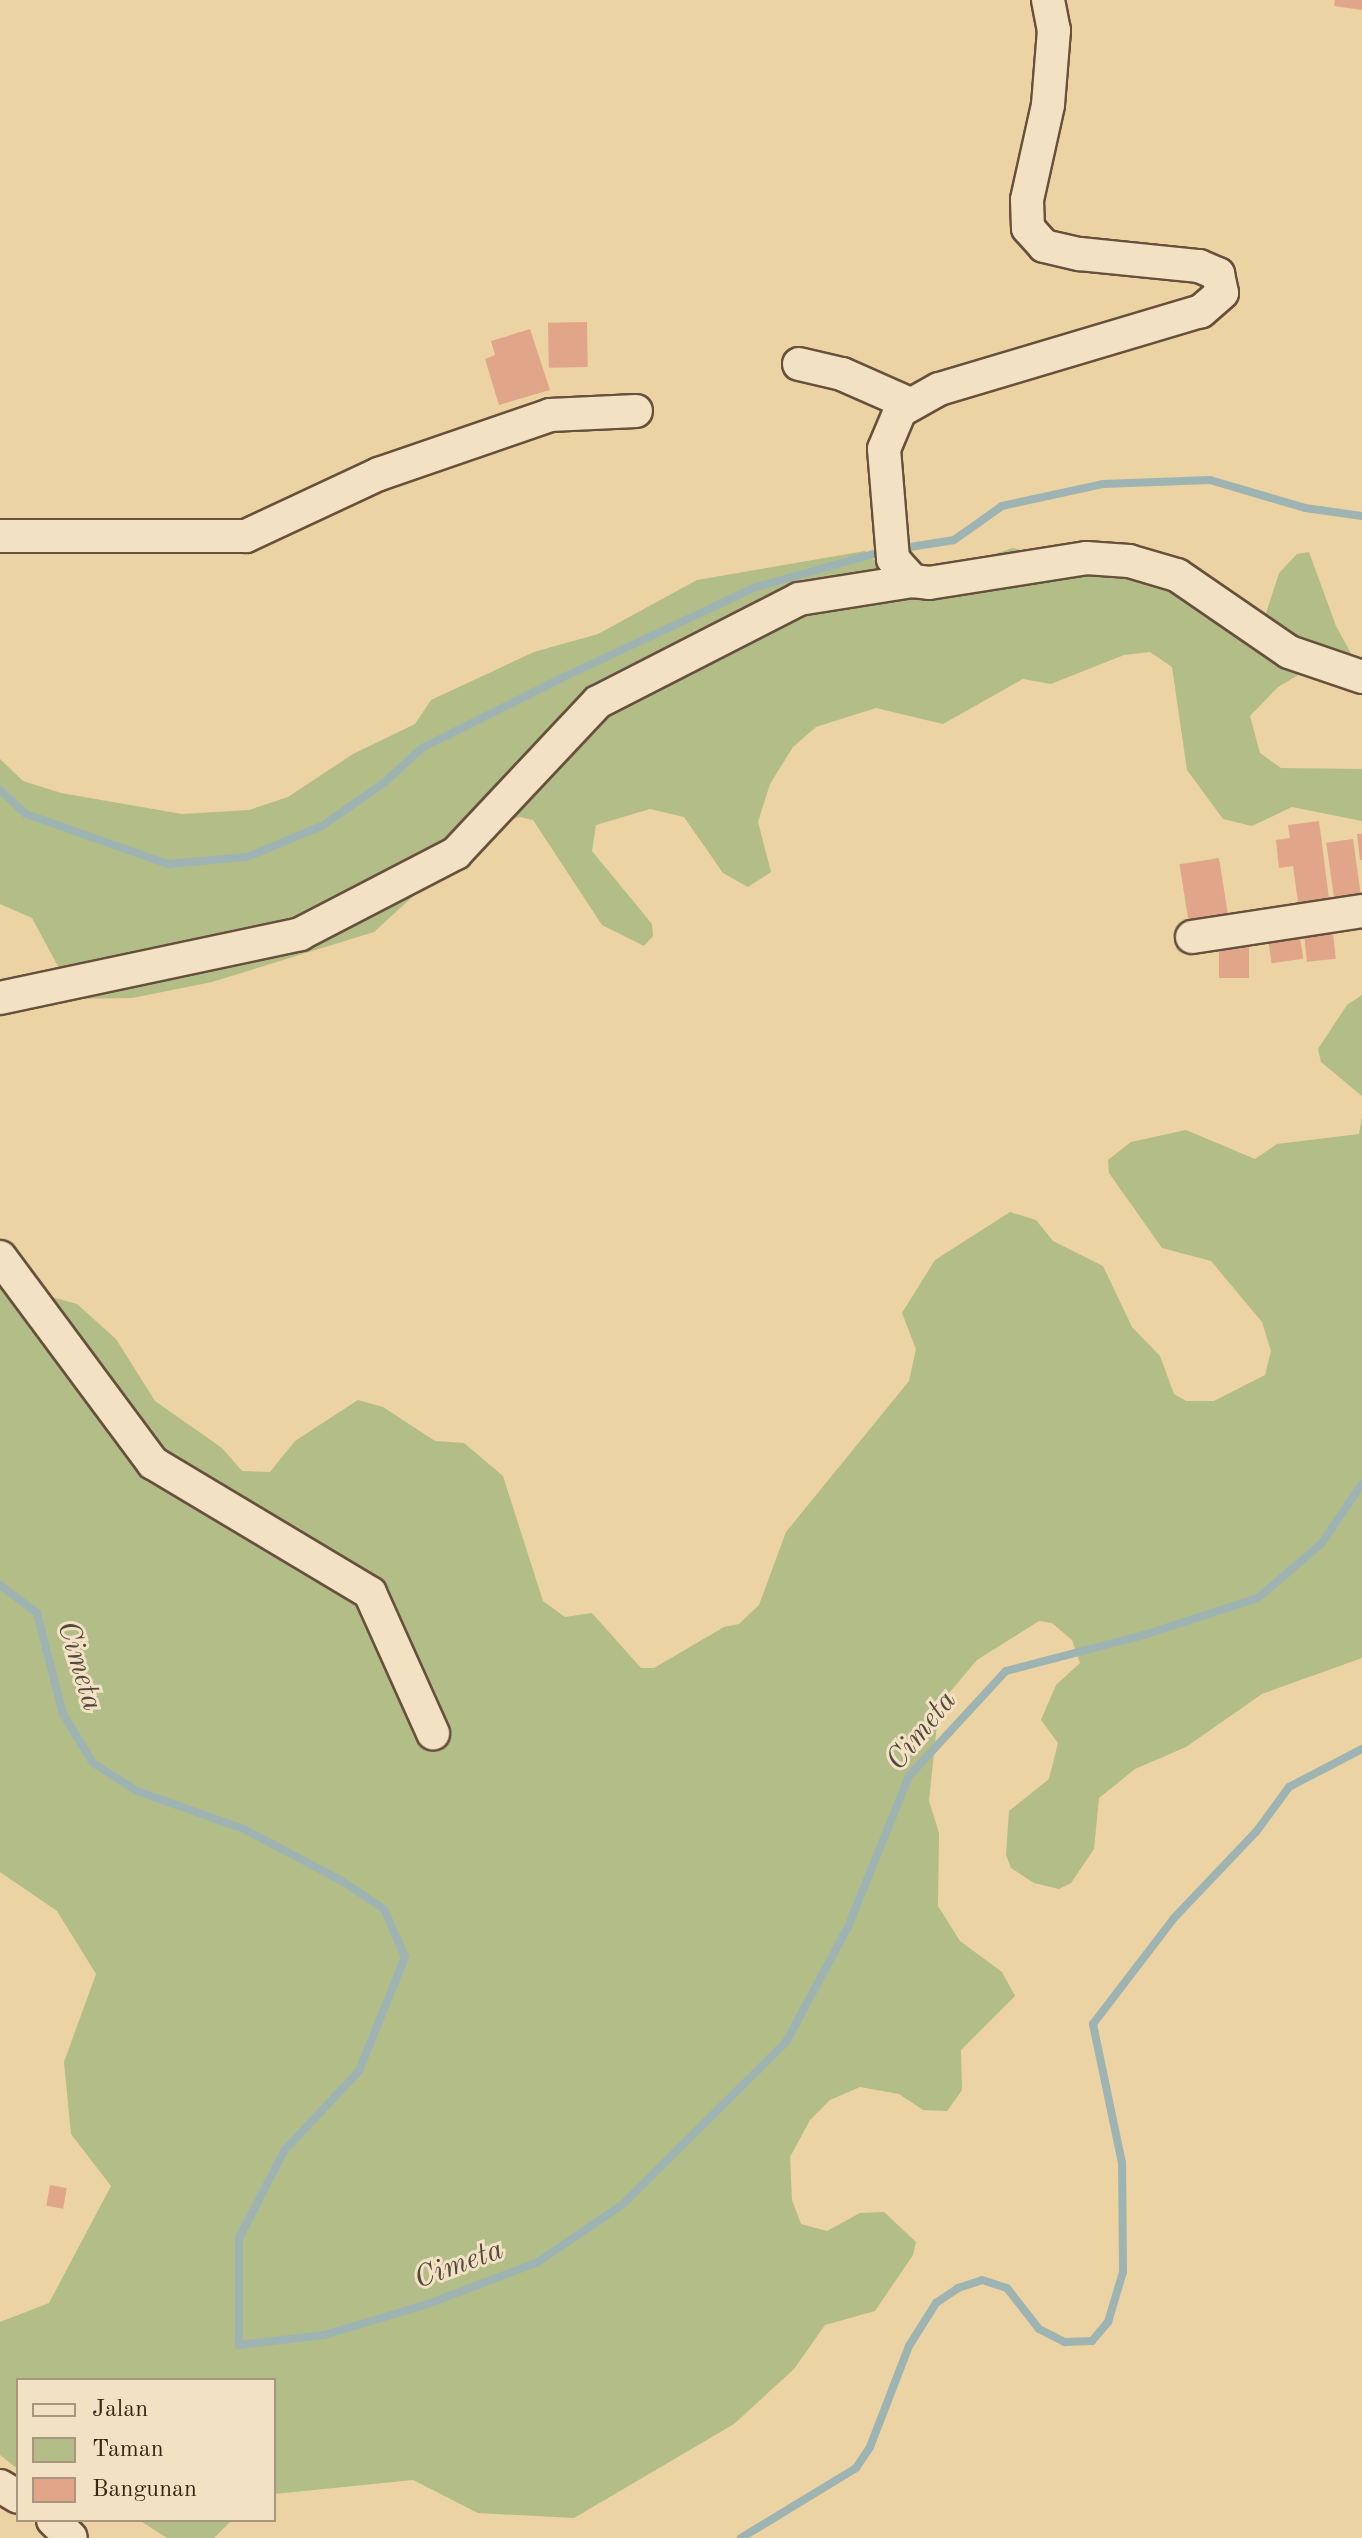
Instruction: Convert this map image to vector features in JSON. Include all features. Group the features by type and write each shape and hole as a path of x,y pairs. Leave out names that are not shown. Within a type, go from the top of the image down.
{"street":[{"path":"913,581 893,559 884,449 893,421 910,404 939,389 1201,311 1222,293 1218,274 1199,266 1068,252 1044,246 1028,228 1027,200 1048,105 1054,30 1048,0"},
{"path":"799,364 842,374 910,404"},
{"path":"0,536 246,536 379,474 550,415 636,411"},
{"path":"0,998 300,934 456,853 598,702 799,599 1086,558 1129,561 1177,575 1289,652 1362,677"},
{"path":"1192,937 1362,911"},
{"path":"0,1257 153,1463 370,1593 433,1733"},
{"path":"55,2522 71,2538"}],"green space":[{"path":"1013,548 1167,587 1251,634 1266,613 1279,573 1297,554 1309,552 1336,626 1358,666 1305,671 1278,687 1250,716 1260,753 1281,768 1362,769 1362,821 1292,807 1252,826 1223,819 1187,770 1172,667 1150,652 1124,655 1051,684 1023,679 943,724 876,708 816,727 793,747 770,784 758,822 771,872 748,887 723,873 684,817 650,809 596,825 592,851 652,924 653,936 644,946 602,925 533,820 520,817 492,824 374,932 212,982 132,998 66,999 60,970 32,918 0,904 0,759 23,781 61,793 182,814 249,810 288,797 353,754 415,724 431,700 534,652 598,634 697,580 865,551 894,579 918,579"},
{"path":"1362,995 1362,1096 1321,1062 1318,1049 1347,1005"},
{"path":"1362,1117 1362,1658 1262,1694 1186,1747 1135,1769 1099,1798 1094,1849 1071,1883 1059,1889 1034,1883 1011,1868 1006,1855 1009,1811 1049,1779 1058,1743 1041,1720 1056,1685 1080,1663 1072,1640 1052,1623 1039,1621 977,1660 939,1705 929,1801 939,1833 938,1906 960,1941 1002,1972 1015,1996 961,2050 962,2090 947,2111 923,2110 899,2094 860,2087 830,2100 810,2120 790,2157 792,2200 801,2224 827,2231 860,2213 884,2212 916,2242 913,2255 875,2311 825,2325 794,2369 734,2424 574,2518 478,2513 413,2480 276,2494 276,2378 16,2378 16,2467 0,2455 0,2322 49,2303 111,2186 71,2134 64,2062 96,1974 57,1911 0,1872 0,1255 5,1284 77,1304 116,1339 155,1401 222,1448 242,1471 270,1472 295,1441 358,1400 383,1407 435,1441 464,1443 503,1476 543,1601 565,1617 592,1613 641,1668 654,1668 724,1627 739,1624 759,1605 786,1532 909,1381 916,1349 902,1313 935,1260 1010,1212 1036,1220 1053,1241 1103,1266 1132,1327 1160,1356 1174,1394 1186,1401 1214,1401 1265,1375 1271,1351 1262,1322 1211,1261 1162,1248 1109,1173 1108,1160 1131,1142 1186,1130 1255,1159 1277,1144 1359,1134"},
{"path":"142,2522 230,2522 214,2538 167,2538"}],"building":[{"path":"1335,0 1362,0 1362,10 1334,6"},
{"path":"587,322 588,367 549,368 548,323"},
{"path":"530,329 550,390 499,405 485,359 495,355 491,341"},
{"path":"1319,821 1330,906 1299,910 1293,866 1279,868 1276,840 1290,838 1288,825"},
{"path":"1357,834 1362,834 1362,860 1360,860"},
{"path":"1353,839 1362,901 1335,905 1326,843"},
{"path":"1219,858 1228,917 1189,924 1179,864"},
{"path":"1332,923 1336,959 1307,962 1303,926"},
{"path":"1299,929 1303,959 1271,963 1267,933"},
{"path":"1219,940 1249,940 1249,978 1219,978"},
{"path":"50,2185 67,2188 63,2209 46,2206"}],"waterway":[{"path":"897,549 954,540 1002,506 1103,484 1210,480 1305,508 1362,516"},
{"path":"0,790 26,814 168,864 247,857 322,826 385,782 422,748 566,676 756,587 884,551"},
{"name":"Cimeta","path":"0,1585 37,1613 63,1714 93,1763 137,1791 244,1829 342,1881 384,1909 405,1957 359,2071 284,2151 239,2238 239,2345 324,2335 425,2305 538,2262 622,2205 786,2042 848,1927 909,1776 1006,1671 1144,1635 1258,1598 1321,1544 1362,1484"},
{"path":"741,2538 856,2468 870,2447 909,2346 936,2303 958,2288 982,2280 1007,2288 1039,2329 1065,2342 1092,2341 1108,2322 1123,2272 1122,2163 1093,2024 1174,1918 1256,1832 1289,1787 1362,1749"}]}
